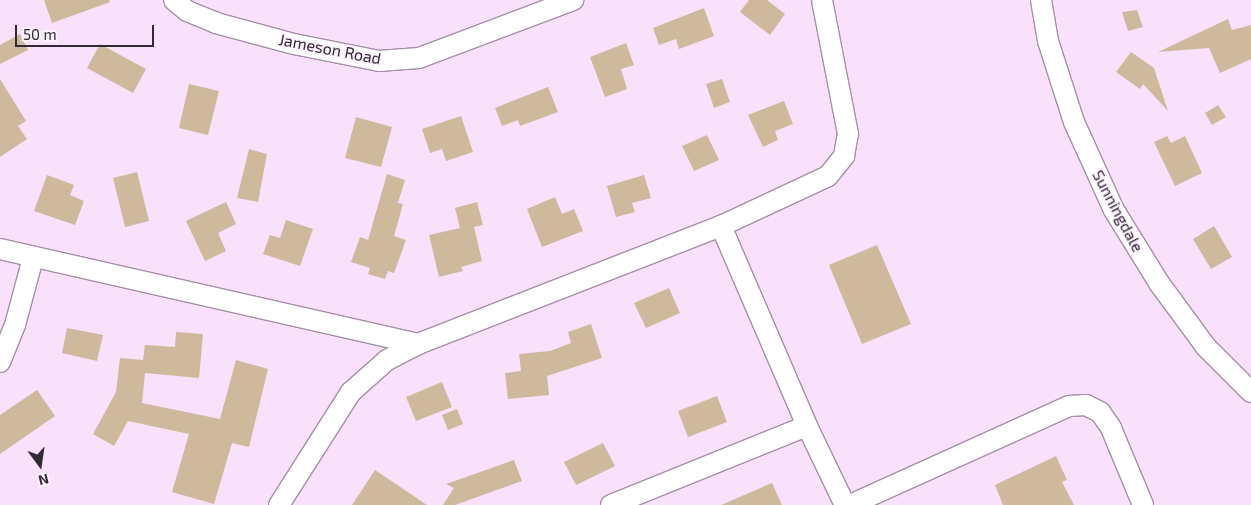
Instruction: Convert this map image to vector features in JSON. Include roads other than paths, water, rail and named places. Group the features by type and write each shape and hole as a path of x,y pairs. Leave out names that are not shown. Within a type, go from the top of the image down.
{"street":[{"name":"Jameson Road","path":"174,0 188,11 216,23 294,44 379,60 429,55 573,0"},
{"path":"279,505 351,392 374,369 418,344 721,226 828,176 844,156 848,134 822,0"},
{"name":"Sunningdale","path":"1040,0 1048,41 1074,122 1114,210 1159,283 1206,347 1251,392"},
{"path":"721,226 807,426 845,505"},
{"path":"0,249 418,344"},
{"path":"0,362 12,333 33,258"},
{"path":"850,505 1069,406 1086,405 1100,412 1111,428 1143,505"},
{"path":"611,505 807,426"}]}
